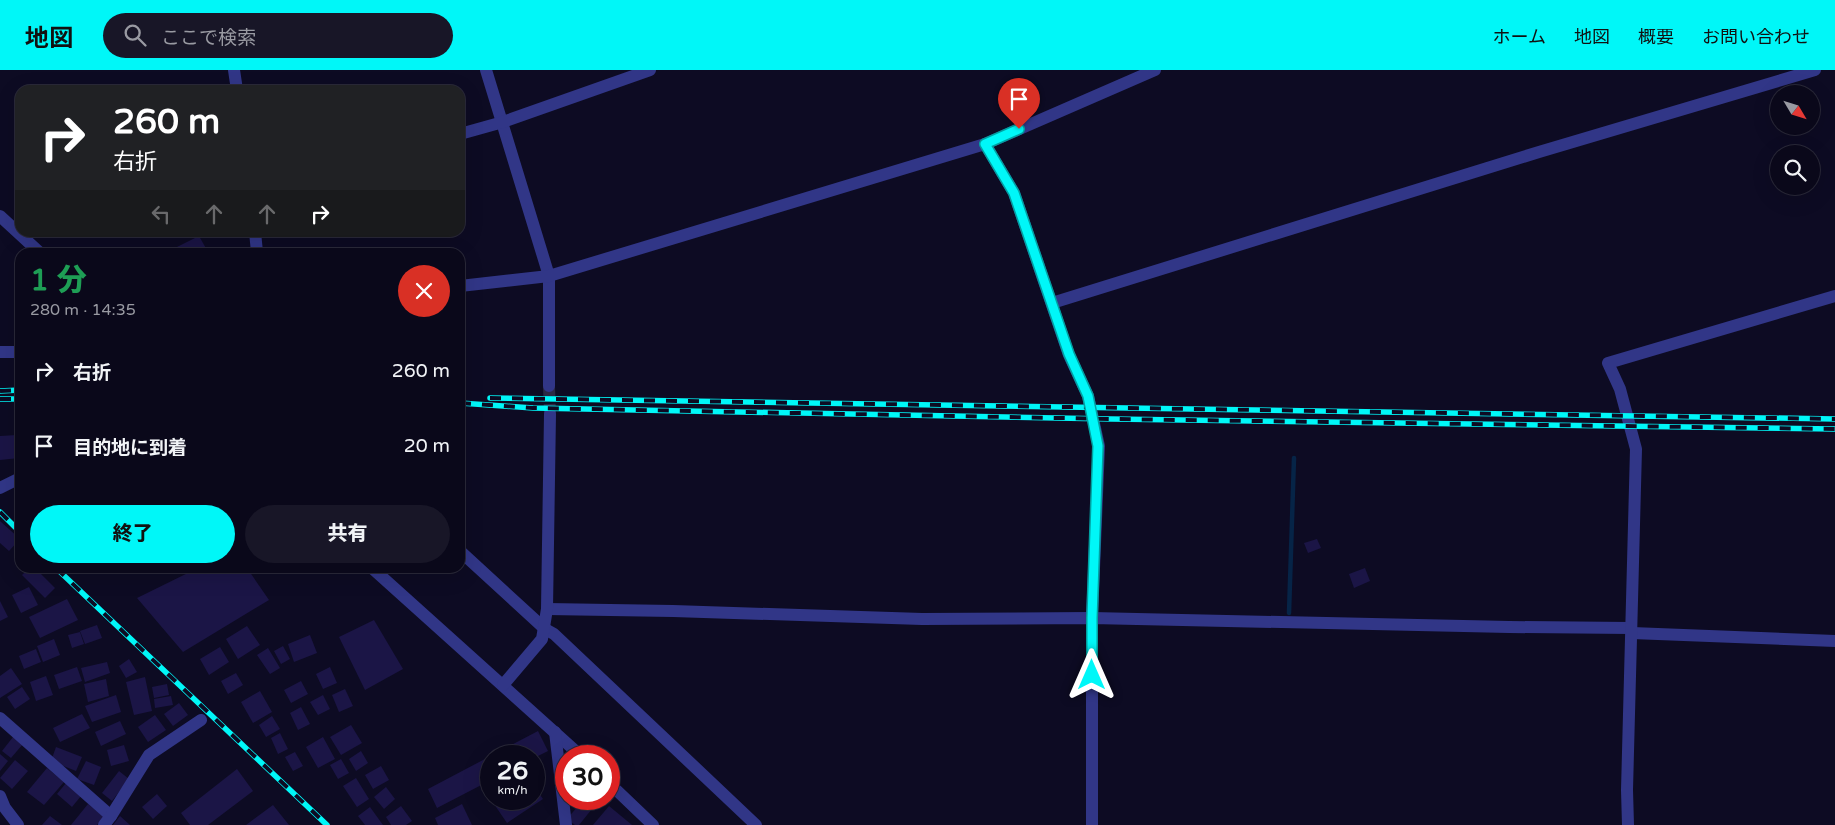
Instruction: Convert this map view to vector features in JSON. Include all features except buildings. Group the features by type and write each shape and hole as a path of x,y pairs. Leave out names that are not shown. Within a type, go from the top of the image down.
{"street":[{"path":"234,70 236,85"},
{"path":"486,70 550,276 549,386"},
{"path":"465,133 503,122 650,70"},
{"path":"465,285 550,276 985,144 1155,70"},
{"path":"1052,303 1529,155 1815,70"},
{"path":"985,144 1014,193 1069,354 1088,396 1098,446 1092,618 1092,825"},
{"path":"0,216 15,230"},
{"path":"23,237 35,248"},
{"path":"1628,825 1627,790 1636,449 1620,389 1608,363 1835,296"},
{"path":"0,352 15,352"},
{"path":"503,685 542,639 545,629 547,609 550,414"},
{"path":"0,488 15,480"},
{"path":"465,555 545,629 554,634 756,825"},
{"path":"378,573 569,745"},
{"path":"547,609 922,619 1092,618 1632,630 1835,640"},
{"path":"0,718 107,820 148,755 201,720"},
{"path":"555,732 566,825"},
{"path":"620,794 653,825"},
{"path":"0,796 5,808 18,825"}],"waterway":[{"path":"1289,613 1294,458"}],"tunnel":[{"path":"549,386 550,414"}],"railway":[{"path":"0,391 15,390"},
{"path":"490,398 1835,419"},
{"path":"0,399 15,399"},
{"path":"465,403 533,408 1111,419 1835,429"},
{"path":"0,512 15,527"},
{"path":"61,573 327,825"}],"route":[{"path":"1019,129 985,144 1014,193 1069,354 1088,396 1098,446 1092,675"}]}
